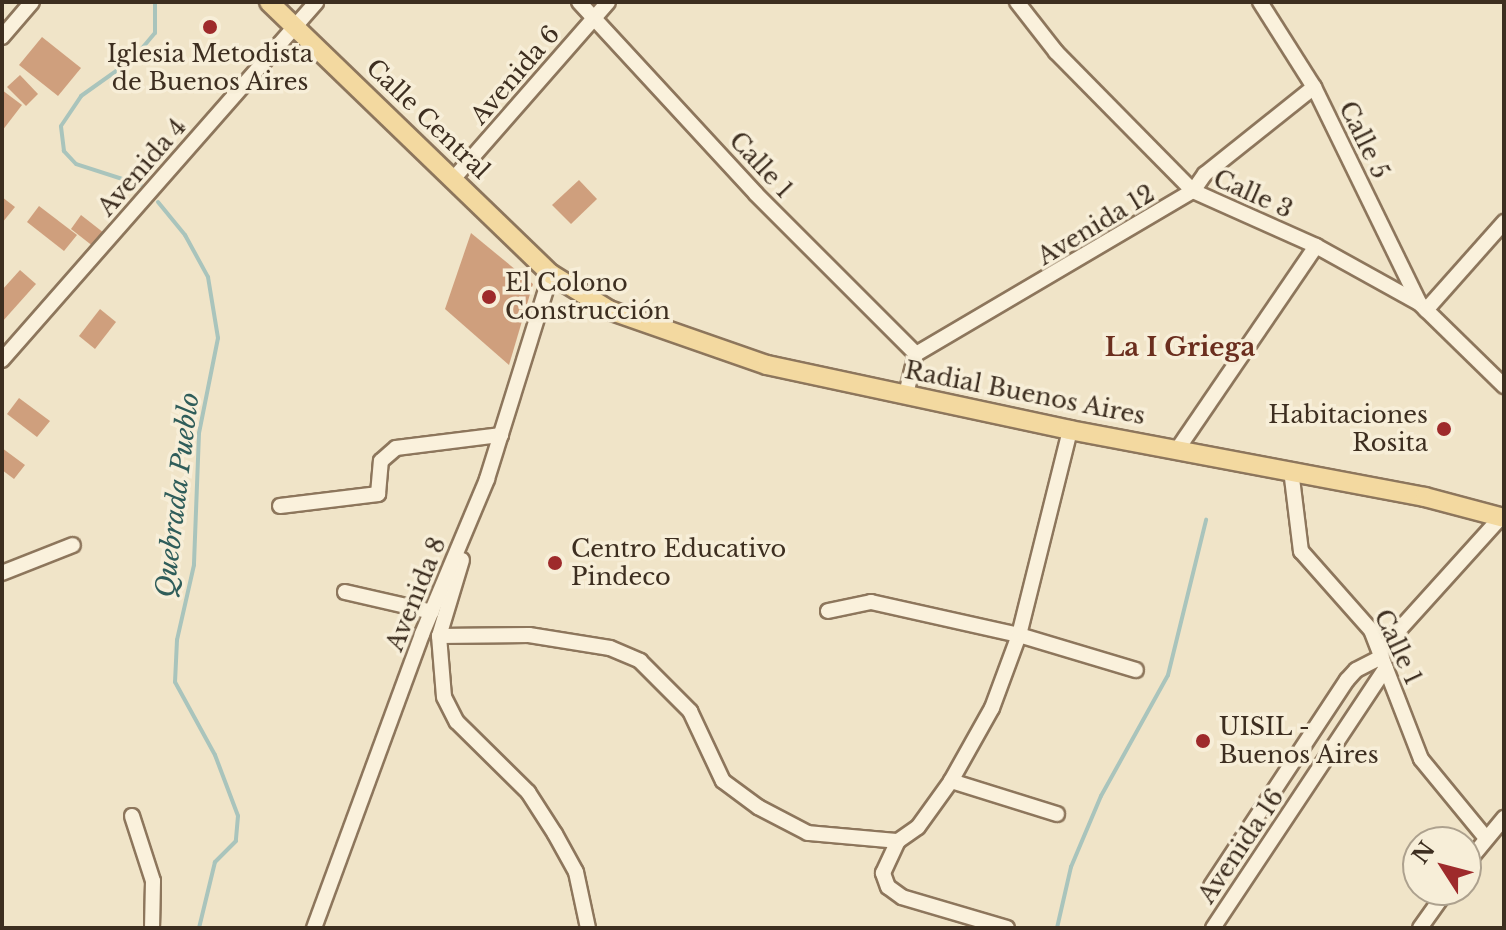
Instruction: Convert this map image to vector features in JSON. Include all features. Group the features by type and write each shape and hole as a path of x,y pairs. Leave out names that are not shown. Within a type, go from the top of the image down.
{"main road":[{"name":"Calle Central","path":"269,2 455,177 551,274"},
{"name":"Radial Buenos Aires","path":"551,274 609,310 703,345 1070,430 1179,447 1502,517"}],"street":[{"path":"2,37 32,2"},
{"name":"Avenida 4","path":"4,353 316,2"},
{"name":"Calle 1","path":"579,2 756,194 916,354"},
{"name":"Avenida 6","path":"455,177 608,2"},
{"name":"Calle 3","path":"1017,2 1056,52 1193,191 1316,246 1422,306 1504,386"},
{"name":"Calle 5","path":"1260,2 1314,87 1422,306"},
{"name":"Avenida 12","path":"916,354 1193,191 1205,174 1314,87"},
{"path":"1422,306 1504,222"},
{"path":"1179,447 1316,246"},
{"name":"Avenida 8","path":"314,928 432,612 487,479 551,274"},
{"path":"906,394 916,354"},
{"path":"1007,928 902,897 888,887 883,873 898,841 918,827 951,781 992,708 1019,635 1070,430"},
{"path":"280,506 378,494 381,461 396,448 501,435"},
{"name":"Calle 1","path":"1291,470 1301,551 1357,610 1383,659 1421,759 1485,837"},
{"path":"487,479 439,636 444,697 457,722 528,792 555,834 576,872 588,928"},
{"name":"Avenida 16","path":"1213,928 1383,659 1502,517"},
{"path":"2,573 73,545"},
{"path":"345,592 432,612"},
{"path":"828,611 871,602 1019,635 1136,670"},
{"path":"439,636 529,635 610,648 640,661 690,711 723,781 758,807 808,833 898,841"},
{"path":"1211,886 1347,680 1383,659"},
{"path":"951,781 1057,814"},
{"path":"132,816 153,881 152,928"},
{"path":"1482,841 1504,818"},
{"path":"1420,928 1436,906"}],"building":[{"path":"42,37 81,68 58,96 19,65"},
{"path":"20,75 38,94 26,106 7,87"},
{"path":"2,90 22,105 2,131"},
{"path":"579,180 597,199 571,224 552,205"},
{"path":"2,197 15,207 2,223"},
{"path":"39,206 77,235 64,251 27,222"},
{"path":"81,215 104,233 94,247 71,229"},
{"name":"El Colono Construcción","path":"471,233 533,284 509,365 445,309"},
{"path":"20,270 36,284 2,322 2,290"},
{"path":"100,309 116,322 95,349 79,336"},
{"path":"19,398 50,421 37,437 7,414"},
{"path":"2,448 25,465 14,479 2,470"}],"waterway":[{"name":"Quebrada Pueblo","path":"141,185 76,164 64,151 61,126 81,96 133,59 155,33 155,2"},
{"name":"Quebrada Pueblo","path":"158,202 185,235 208,277 218,338 199,433 194,565 177,640 175,682 215,755 238,816 236,841 215,862 199,928"},
{"path":"1057,928 1071,867 1101,796 1168,675 1206,520"}],"place":[{"name":"Iglesia Metodista de Buenos Aires","path":"210,27"},
{"name":"El Colono Construcción","path":"489,297"},
{"name":"Habitaciones Rosita","path":"1444,429"},
{"name":"Centro Educativo Pindeco","path":"555,563"},
{"name":"UISIL - Buenos Aires","path":"1203,741"}],"district":[{"name":"La I Griega","path":"1180,348"}]}
